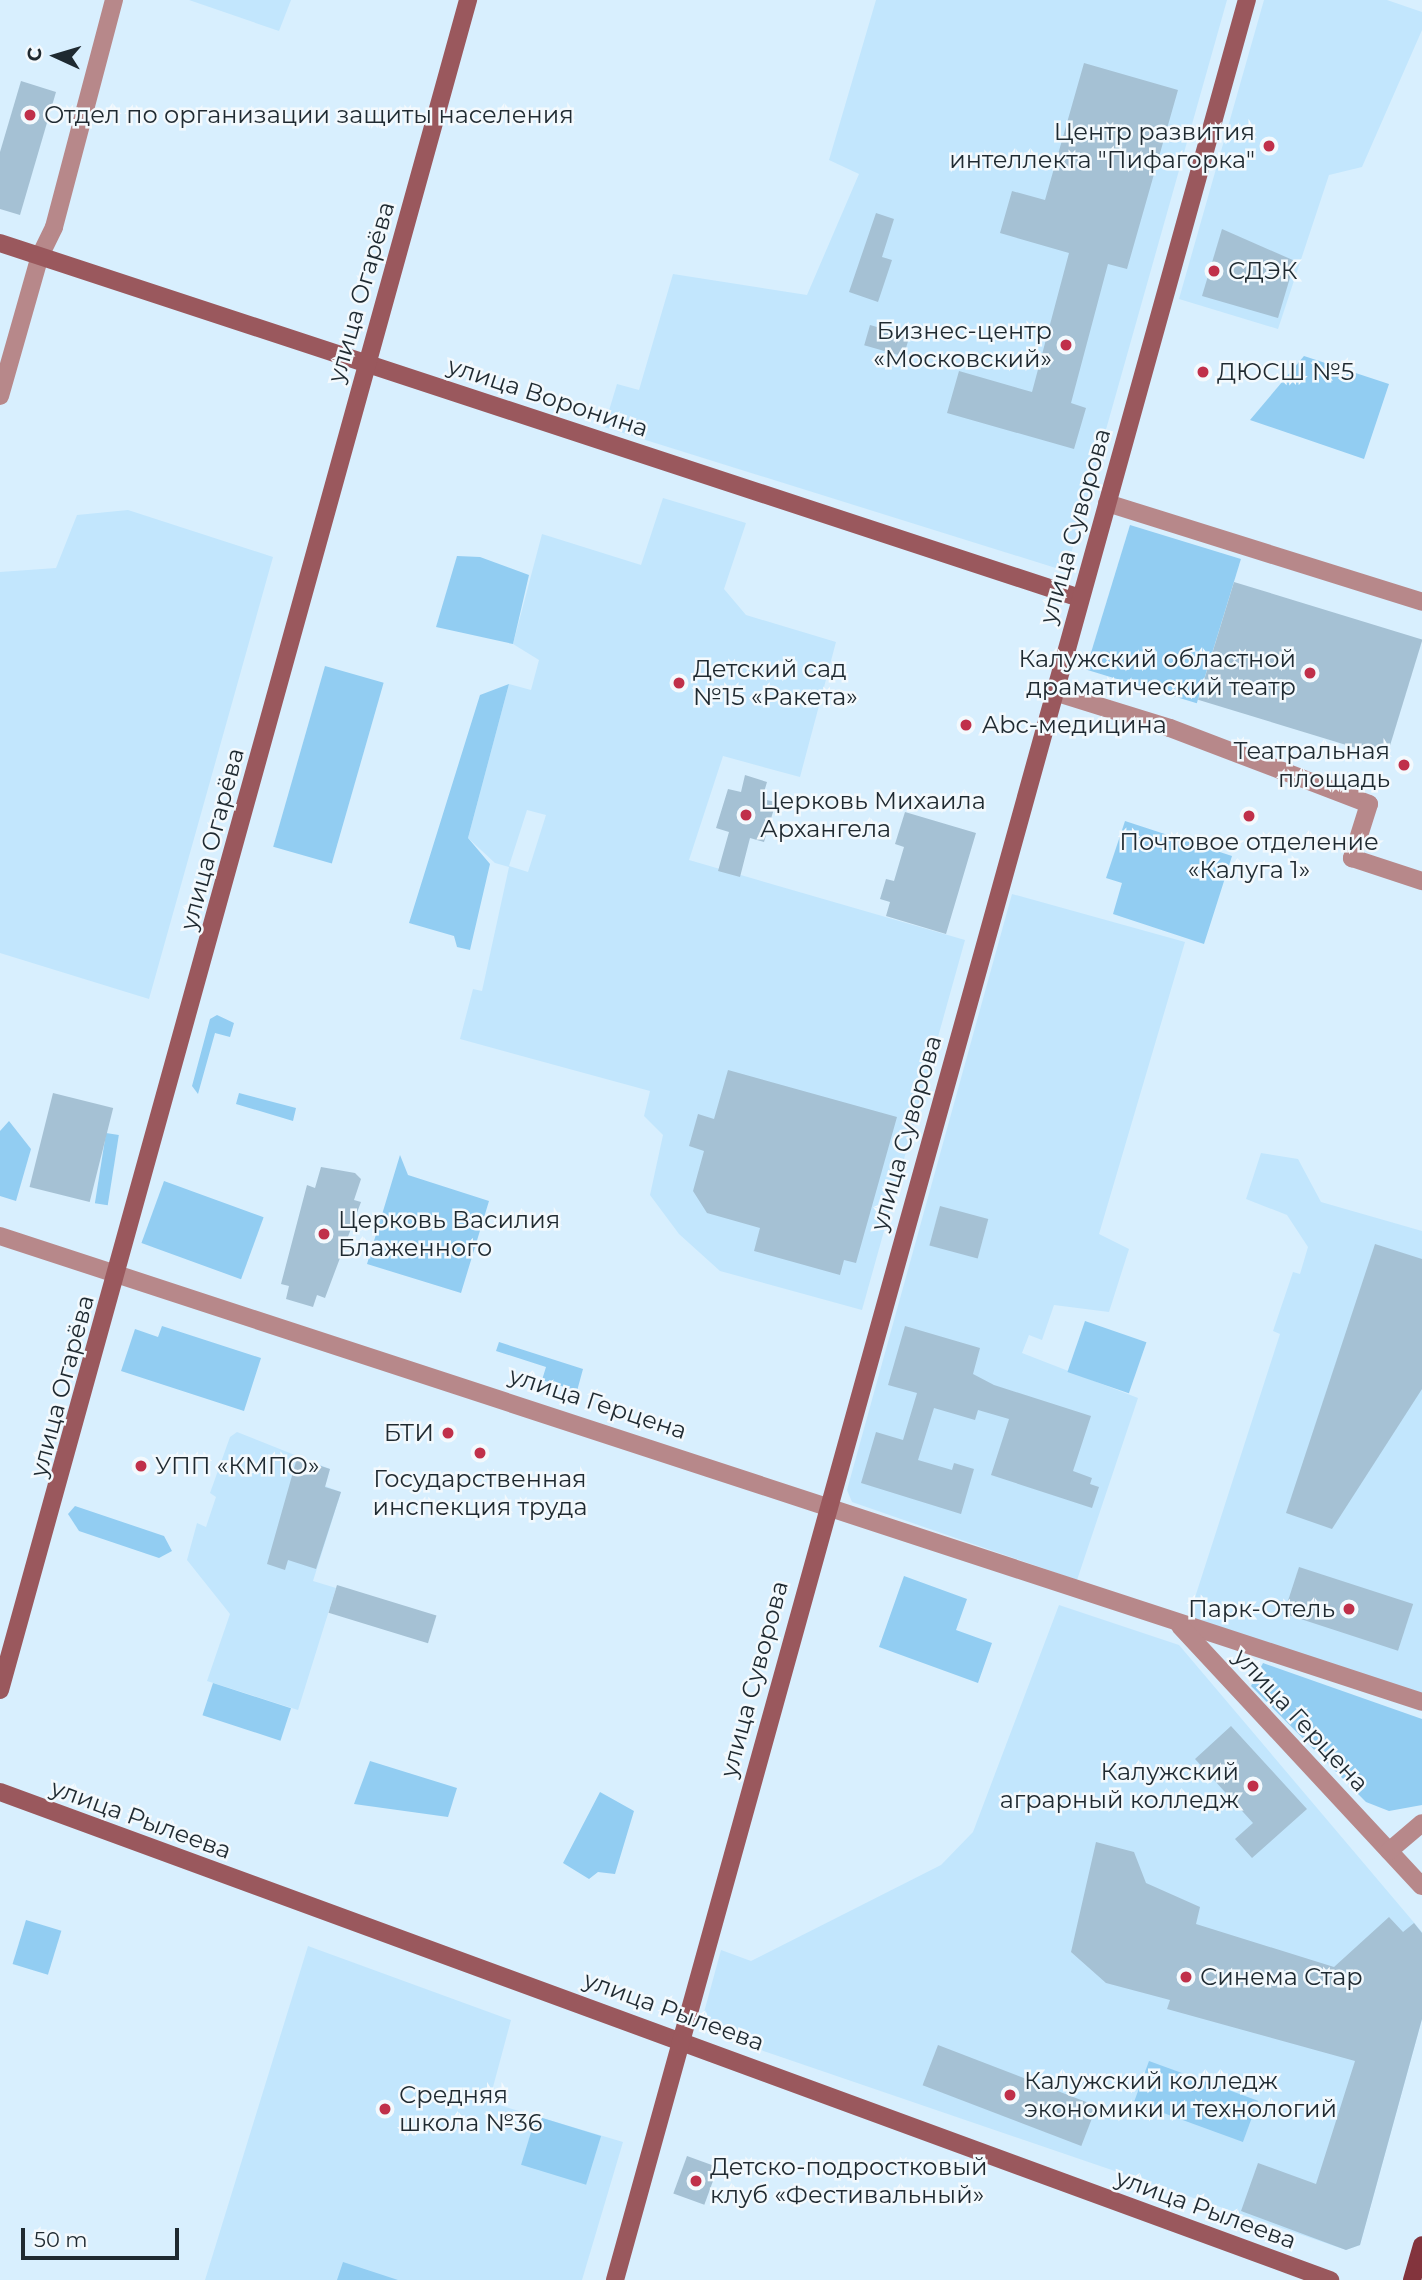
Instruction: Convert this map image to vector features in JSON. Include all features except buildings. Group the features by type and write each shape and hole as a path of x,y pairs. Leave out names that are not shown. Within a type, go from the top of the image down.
{"main road":[{"path":"1412,2280 1422,2245"}],"street":[{"path":"0,396 40,256 54,227 114,0"},
{"name":"улица Огарёва","path":"0,1690 118,1274 468,0"},
{"name":"улица Суворова","path":"614,2280 1247,0"},
{"name":"улица Воронина","path":"0,243 1080,598"},
{"path":"1107,503 1422,602"},
{"path":"1054,691 1170,728 1369,804 1352,858 1422,881"},
{"name":"улица Герцена","path":"0,1236 828,1503 1177,1623 1422,1702"},
{"name":"улица Герцена","path":"1177,1623 1422,1886"},
{"name":"улица Рылеева","path":"0,1792 680,2038 1330,2280"},
{"path":"1389,1850 1422,1823"}],"shaded area":[{"path":"189,0 291,0 279,31"},
{"path":"876,0 1227,0 1069,561 1059,569 604,427 617,384 639,390 673,274 807,295 859,174 829,160"},
{"path":"1264,0 1387,0 1422,12 1422,30 1362,167 1329,175 1278,329 1179,299"},
{"path":"1304,356 1389,384 1364,459 1250,420"},
{"path":"663,498 746,523 724,589 746,615 836,642 800,777 723,756 689,860 965,940 862,1310 720,1271 679,1234 650,1195 663,1135 644,1116 650,1091 460,1039 473,989 482,991 509,867 495,863 468,838 509,684 531,690 539,660 513,644 542,534 641,565","holes":["527,810 546,815 528,872 509,866"]},
{"path":"128,510 273,557 149,999 0,953 0,572 56,568 77,515"},
{"path":"1130,525 1241,559 1197,703 1086,669"},
{"path":"457,556 480,557 529,575 513,644 436,627"},
{"path":"325,666 384,683 332,864 273,847"},
{"path":"509,684 468,838 490,864 470,950 457,947 454,936 409,923 480,695"},
{"path":"1125,821 1232,856 1204,944 1113,914 1122,883 1106,878"},
{"path":"1012,894 1185,942 1099,1234 1129,1249 1109,1312 1054,1305 1042,1340 1029,1335 1022,1353 1138,1398 1077,1580 852,1502 847,1490"},
{"path":"217,1015 234,1023 230,1037 215,1033 198,1094 192,1086 210,1019"},
{"path":"239,1093 296,1108 293,1121 236,1104"},
{"path":"9,1121 31,1149 16,1201 0,1196 0,1131"},
{"path":"106,1133 119,1135 108,1205 95,1203"},
{"path":"1261,1153 1298,1159 1321,1202 1422,1231 1422,1694 1188,1619 1280,1334 1273,1331 1293,1272 1300,1274 1308,1247 1287,1215 1246,1199"},
{"path":"400,1155 408,1175 489,1201 461,1293 367,1264"},
{"path":"164,1181 264,1217 241,1279 141,1243"},
{"path":"1085,1321 1146,1342 1129,1393 1067,1372"},
{"path":"162,1326 261,1358 244,1411 121,1371 135,1329 158,1337"},
{"path":"499,1342 583,1369 577,1391 542,1380 546,1367 496,1351"},
{"path":"237,1432 330,1469 325,1486 341,1492 313,1581 336,1588 298,1710 207,1681 230,1614 187,1560 197,1523 206,1527 216,1497 210,1493 230,1437"},
{"path":"75,1506 164,1536 172,1551 159,1558 79,1531 68,1514"},
{"path":"904,1576 967,1599 956,1630 992,1643 978,1683 879,1647"},
{"path":"1059,1605 1179,1645 1422,1932 1422,2019 1360,2245 1346,2250 711,2033 703,2016 721,1950 751,1961 941,1865 973,1832"},
{"path":"1263,1663 1422,1719 1422,1805 1389,1811 1366,1802 1251,1686"},
{"path":"213,1683 291,1708 280,1741 202,1715"},
{"path":"370,1761 457,1788 448,1817 354,1804"},
{"path":"600,1792 634,1811 615,1874 598,1872 589,1879 563,1863"},
{"path":"26,1920 61,1931 48,1975 13,1964"},
{"name":"Средняя школа №36","path":"308,1946 511,2020 489,2102 623,2142 582,2280 205,2280"},
{"path":"1149,2061 1258,2101 1243,2142 1134,2102"},
{"path":"536,2116 601,2136 586,2185 521,2165"},
{"path":"343,2262 398,2280 337,2280"}],"place":[{"name":"Отдел по организации защиты населения","path":"30,115"},
{"name":"Центр развития интеллекта \"Пифагорка\"","path":"1269,146"},
{"name":"СДЭК","path":"1214,271"},
{"name":"Бизнес-центр «Московский»","path":"1066,345"},
{"name":"ДЮСШ №5","path":"1203,372"},
{"name":"Калужский областной драматический театр","path":"1310,673"},
{"name":"Детский сад №15 «Ракета»","path":"679,683"},
{"name":"Abc-медицина","path":"966,725"},
{"name":"Театральная площадь","path":"1404,765"},
{"name":"Церковь Михаила Архангела","path":"746,815"},
{"name":"Почтовое отделение «Калуга 1»","path":"1249,816"},
{"name":"Церковь Василия Блаженного","path":"324,1234"},
{"name":"БТИ","path":"448,1433"},
{"name":"Государственная инспекция труда","path":"480,1453"},
{"name":"УПП «КМПО»","path":"141,1466"},
{"name":"Парк-Отель","path":"1349,1609"},
{"name":"Калужский аграрный колледж","path":"1253,1786"},
{"name":"Синема Стар","path":"1186,1977"},
{"name":"Калужский колледж экономики и технологий","path":"1010,2095"},
{"name":"Средняя школа №36","path":"385,2109"},
{"name":"Детско-подростковый клуб «Фестивальный»","path":"696,2181"}]}
